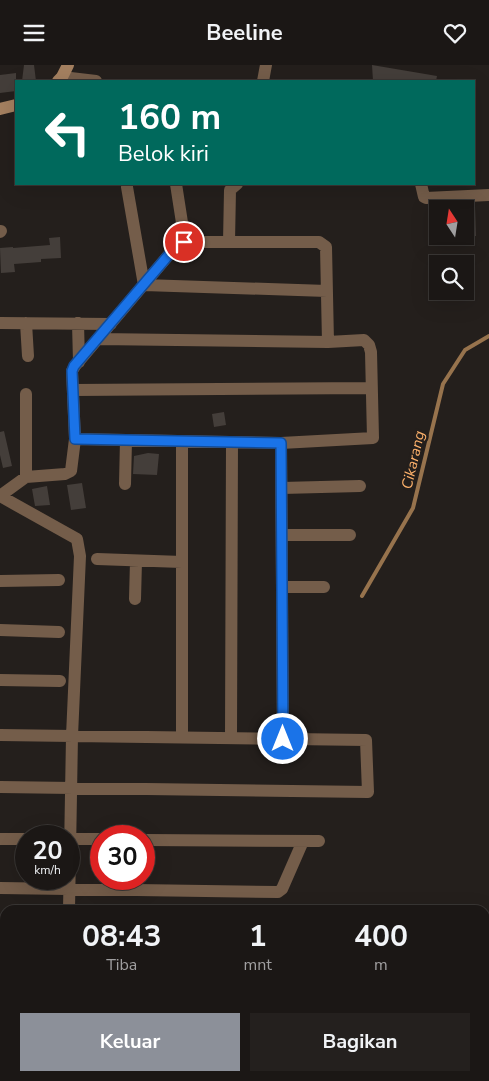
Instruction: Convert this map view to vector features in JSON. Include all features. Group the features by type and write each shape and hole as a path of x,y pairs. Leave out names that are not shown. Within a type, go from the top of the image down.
{"street":[{"path":"68,65 60,79 78,80"},
{"path":"263,80 266,65"},
{"path":"0,109 15,105"},
{"path":"176,185 184,242"},
{"path":"229,242 230,191 235,185"},
{"path":"421,185 424,197 426,198 489,195"},
{"path":"128,187 144,285"},
{"path":"70,825 79,547 77,539 0,496 26,477 68,474 72,467 75,439 72,371 178,244 184,242 319,242 324,244 326,247 328,342"},
{"path":"144,285 327,291"},
{"path":"0,323 111,324"},
{"path":"26,323 28,356"},
{"path":"78,323 78,362"},
{"path":"75,439 281,443 373,438 371,352 367,342 364,340 328,342 98,339"},
{"path":"73,390 371,388"},
{"path":"26,394 26,477"},
{"path":"125,484 126,440"},
{"path":"182,441 182,737"},
{"path":"231,738 232,442"},
{"path":"281,443 283,739"},
{"path":"282,489 360,486"},
{"path":"282,535 350,535"},
{"path":"97,559 182,562"},
{"path":"135,599 136,561"},
{"path":"0,581 59,580"},
{"path":"282,587 324,587"},
{"path":"0,630 60,632"},
{"path":"0,680 60,681"},
{"path":"0,735 366,740 368,792 0,787"},
{"path":"0,839 15,839"},
{"path":"155,840 319,841"},
{"path":"80,887 278,892 282,889 303,841"},
{"path":"0,888 15,888"},
{"path":"69,905 70,890"}],"building":[{"path":"24,65 34,65 36,80 22,80"},
{"path":"372,65 437,76 436,80 373,80"},
{"path":"16,73 15,91 0,93 0,75"},
{"path":"474,206 475,206 476,236 474,236"},
{"path":"60,237 61,258 41,259 41,262 14,264 15,272 1,273 0,248 50,245 49,238"},
{"path":"224,412 226,425 214,427 212,414"},
{"path":"4,431 12,466 3,468 0,455 0,432"},
{"path":"148,453 159,454 157,475 133,474 134,456"},
{"path":"82,483 86,508 71,510 67,485"},
{"path":"47,486 50,505 35,506 32,489"}],"waterway":[{"name":"Cikarang","path":"362,596 413,508 443,384 465,350 489,336"}],"route":[{"path":"184,242 178,244 74,366 72,371 75,439 281,443 283,739"}]}
